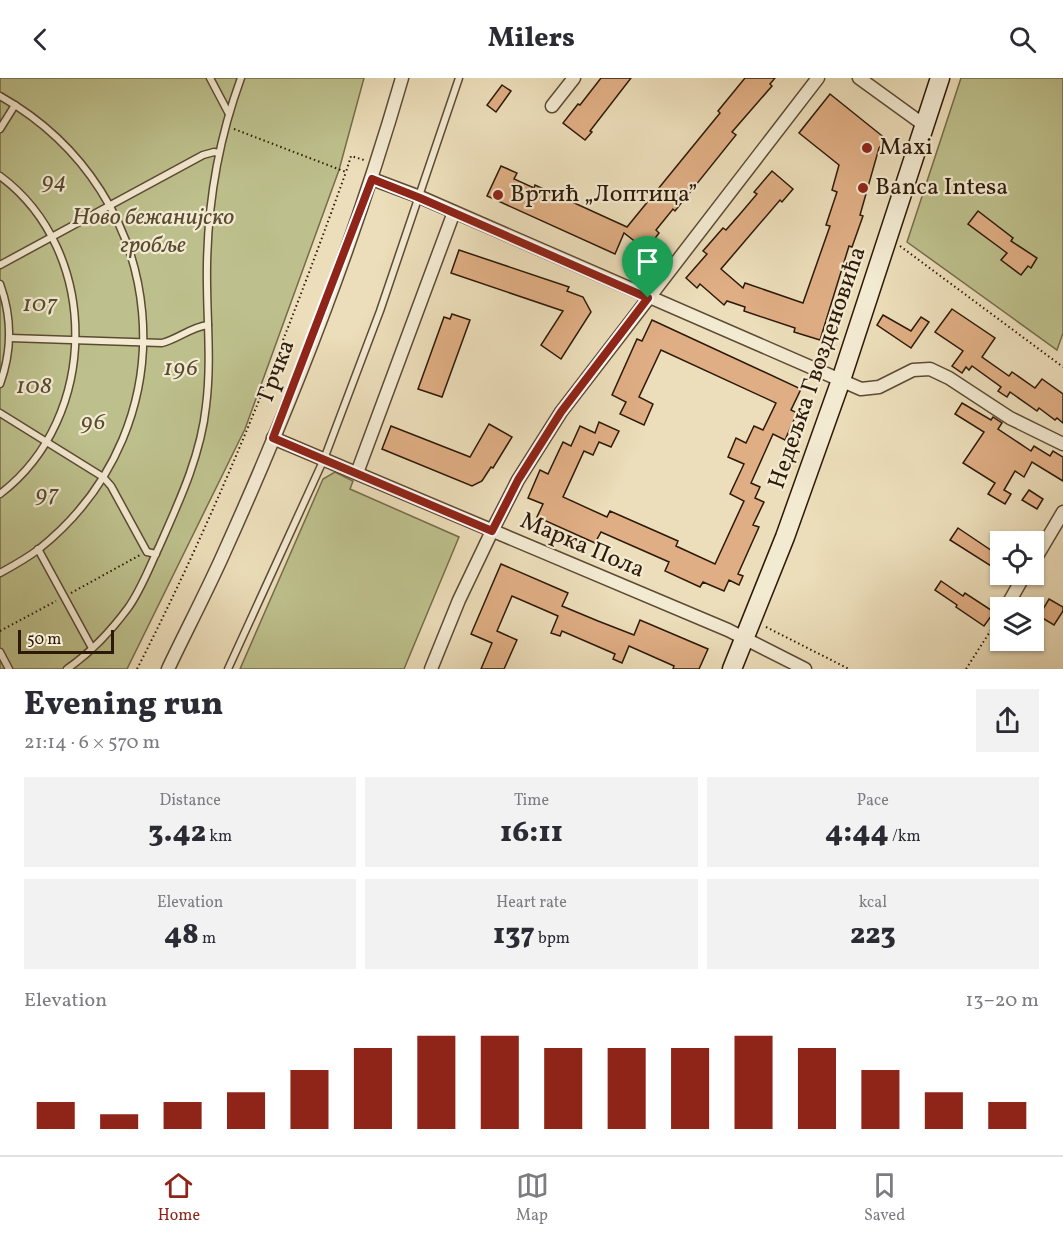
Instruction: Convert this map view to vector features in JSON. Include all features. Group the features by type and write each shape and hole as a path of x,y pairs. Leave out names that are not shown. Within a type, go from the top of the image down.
{"main road":[{"name":"Недељка Гвозденовића","path":"732,669 789,528 841,380 940,78"}],"street":[{"name":"Грчка","path":"168,669 223,556 273,438 372,179 402,78"},
{"path":"552,106 574,78"},
{"path":"431,669 459,600 492,531 518,480 561,412 818,78"},
{"path":"860,78 924,125"},
{"path":"372,179 454,212 861,389 879,387 913,370 930,369 949,378 1010,418 1063,444"},
{"path":"357,473 454,212"},
{"name":"Марка Пола","path":"273,438 745,638 806,669"},
{"path":"1044,544 1063,512"}],"lane":[{"path":"210,78 229,114"},
{"path":"67,669 92,648 129,606 156,554 190,472 201,434 208,388 207,264 214,178 225,126 241,78"},
{"path":"228,669 324,459 377,320 459,78"},
{"path":"0,96 43,125 69,148 98,184 111,206 132,258 142,305 143,344 132,413 103,477 68,522 38,549 0,573"},
{"path":"0,129 15,105"},
{"path":"0,265 203,155 219,153"},
{"path":"0,176 38,215 63,261 71,286 77,340 71,382 65,403 46,442 20,476 0,494"},
{"path":"0,284 6,303 10,338 8,356 0,384"},
{"path":"10,338 143,344 173,341 198,327 208,325"},
{"path":"0,413 103,477 111,486 147,552 156,554"},
{"path":"38,549 92,648"},
{"path":"0,652 9,669"}],"path":[{"path":"225,126 346,172"},
{"path":"137,669 219,498 297,306 351,156"},
{"path":"888,238 1063,367"},
{"path":"0,631 147,552"},
{"path":"753,620 849,669"},
{"path":"966,669 990,632"}],"green space":[{"name":"Ново бежанијско гробље","path":"0,78 364,78 339,170 245,429 127,669 0,669"},
{"path":"961,78 1063,78 1063,333 1057,350 907,242"},
{"path":"335,472 353,481 350,489 459,537 404,669 240,669 323,479"}],"building":[{"path":"601,78 631,78 585,140 563,123"},
{"path":"745,78 775,78 770,84 772,86 732,132 736,135 675,211 673,209 656,230 659,233 646,250 624,233 615,254 487,196 501,166 517,173 514,179 534,188 535,185 627,227 720,113 718,111"},
{"path":"502,85 511,91 496,112 487,105"},
{"path":"830,94 886,139 879,148 860,215 863,216 852,247 849,246 820,340 794,332 795,328 744,311 745,307 727,301 724,305 700,284 697,288 686,278 707,254 703,251 723,228 726,230 740,214 757,194 754,192 772,171 793,189 782,202 780,200 721,269 743,288 745,283 803,303 830,226 826,225 837,192 832,190 839,165 799,133"},
{"path":"978,211 1013,238 1011,241 1037,258 1031,268 1028,266 1021,275 1001,260 1007,253 968,224"},
{"path":"459,250 569,287 567,291 583,297 591,312 561,359 541,345 563,311 451,273"},
{"path":"952,309 995,338 982,357 1009,376 1012,372 1035,388 1042,379 1063,394 1063,423 1039,408 1037,411 1010,392 1007,397 998,391 1001,387 972,366 969,370 966,367 962,373 952,366 963,351 935,332"},
{"path":"452,314 470,320 442,397 418,389 444,317 450,319"},
{"path":"883,315 911,331 921,317 929,322 911,348 877,325"},
{"path":"652,320 801,389 791,410 797,413 785,440 773,434 751,483 760,487 755,498 764,502 753,525 759,527 738,574 743,576 739,585 729,580 724,591 703,582 700,587 665,571 669,562 601,532 595,543 537,517 543,504 528,498 540,470 548,474 563,442 571,446 580,426 595,433 599,422 619,431 611,447 599,442 593,455 584,451 563,497 607,517 610,511 678,541 676,546 715,564 744,501 730,494 744,464 728,457 736,438 746,443 754,426 763,430 776,403 661,350 639,397 653,404 644,425 620,414 626,402 612,395 637,339 642,341"},
{"path":"962,403 991,420 993,417 1002,423 998,429 1031,451 1034,446 1050,456 1053,451 1063,457 1063,481 1032,462 1024,477 1015,471 1004,490 1011,494 1005,504 988,494 995,483 963,463 984,432 955,414"},
{"path":"489,424 512,437 493,468 491,467 482,481 472,486 382,449 391,426 470,457"},
{"path":"1029,490 1043,499 1037,509 1022,500"},
{"path":"958,528 990,550 990,565 950,540"},
{"path":"501,564 568,593 562,606 598,621 634,635 640,620 708,649 699,669 673,669 674,666 629,646 622,663 613,659 615,654 562,631 560,636 551,633 558,616 512,596 497,631 517,640 504,669 481,669 492,643 471,634"},
{"path":"941,581 963,596 965,593 990,609 990,618 984,626 935,590"},
{"path":"1049,599 1063,607 1054,625 1044,619 1044,608"}],"place":[{"name":"Maxi","path":"867,148"},
{"name":"Banca Intesa","path":"863,188"},
{"name":"Вртић „Лоптица”","path":"498,195"}],"route":[{"path":"372,179 648,298 561,412 518,480 492,531 273,438 327,303 372,179"}],"park label":[{"name":"94","path":"54,182"},
{"name":"107","path":"40,305"},
{"name":"196","path":"181,369"},
{"name":"108","path":"34,387"},
{"name":"96","path":"93,423"},
{"name":"97","path":"47,495"}]}
